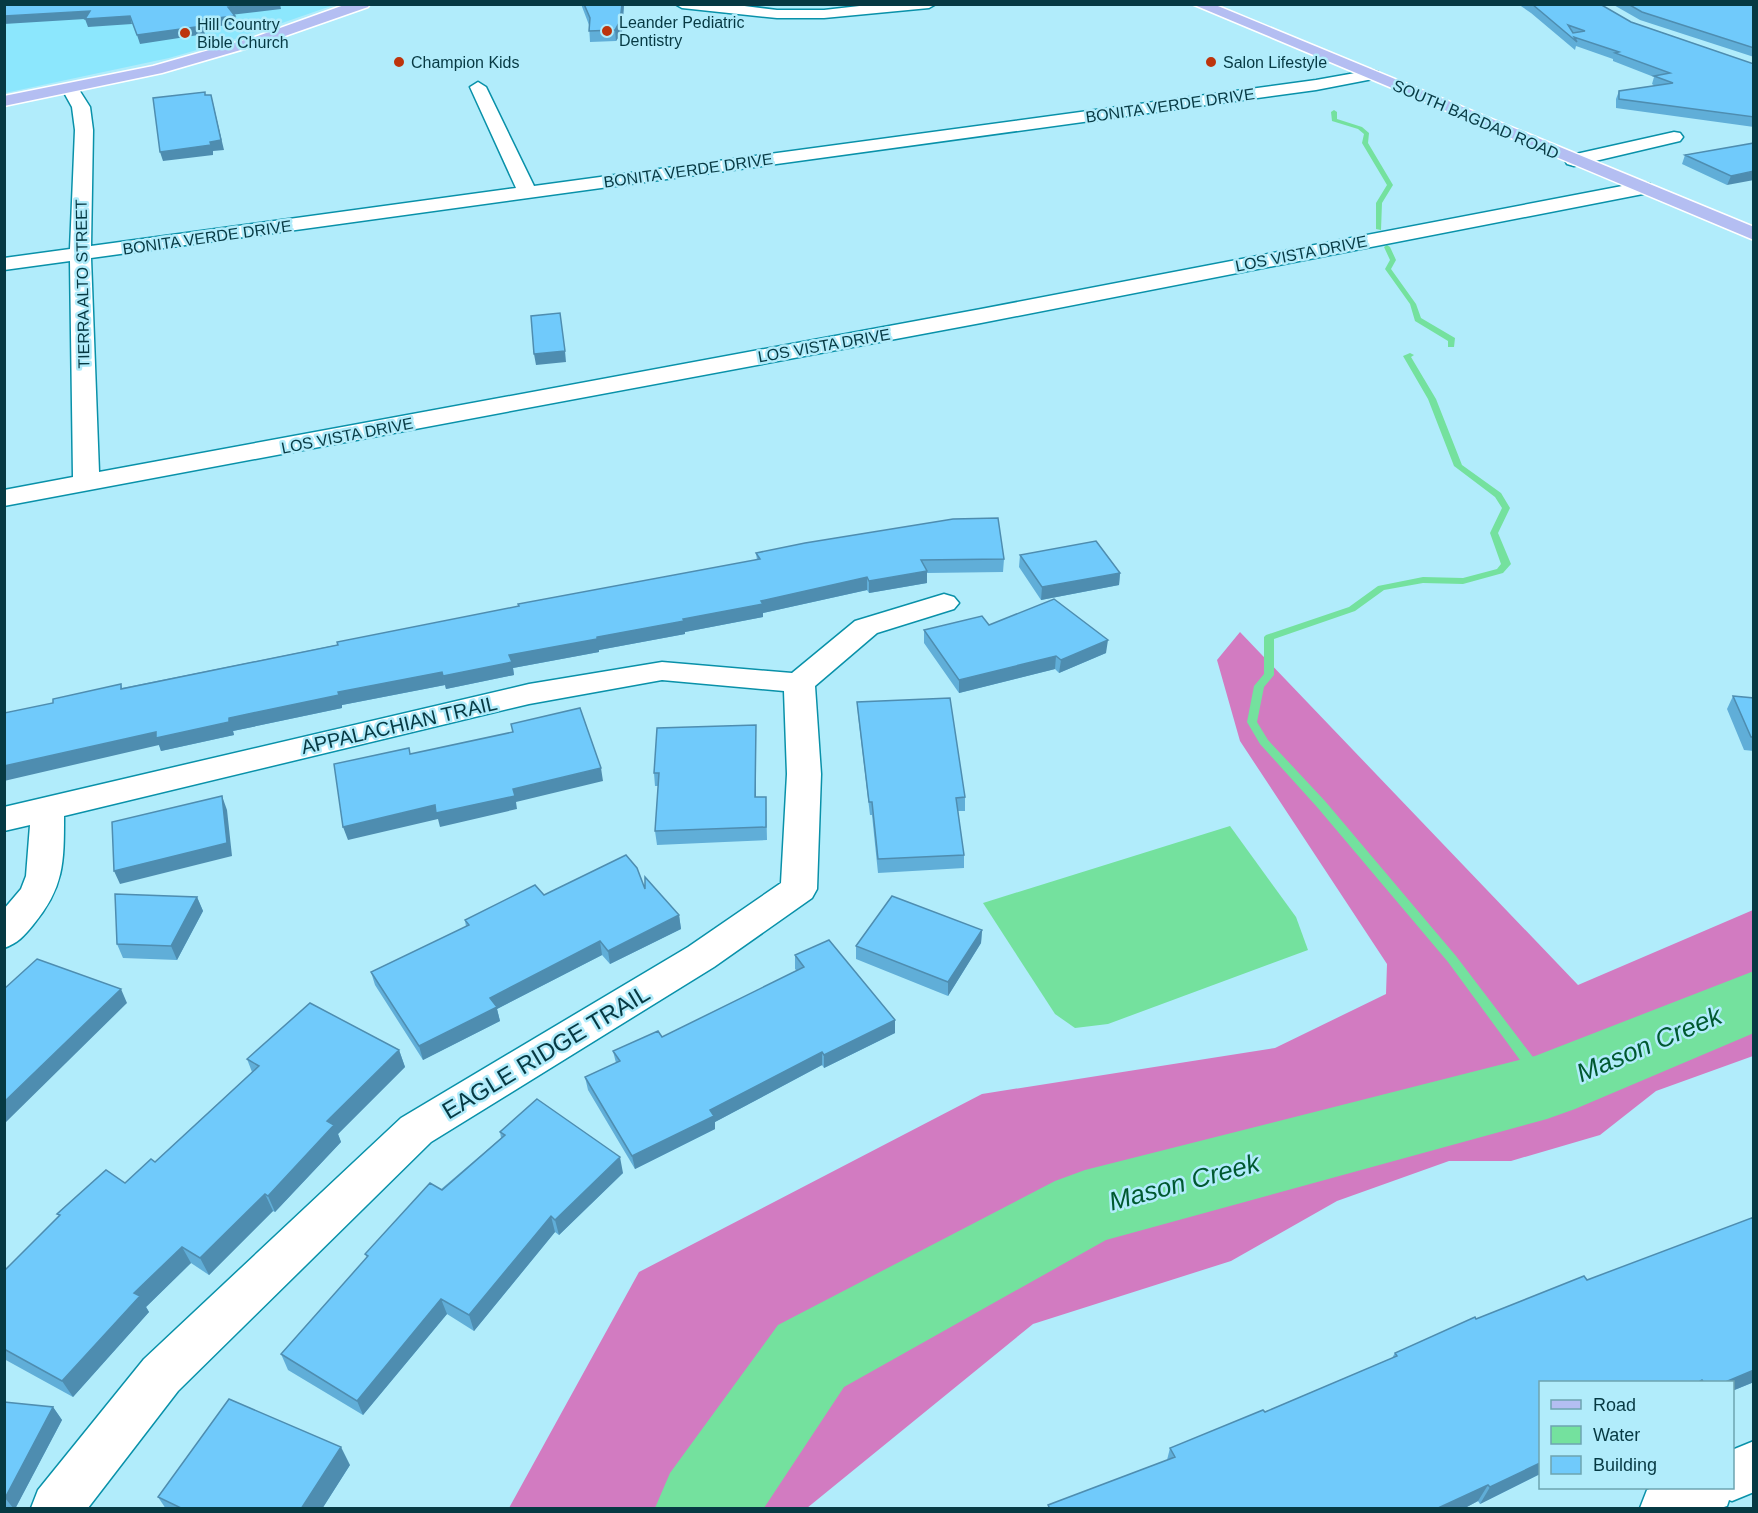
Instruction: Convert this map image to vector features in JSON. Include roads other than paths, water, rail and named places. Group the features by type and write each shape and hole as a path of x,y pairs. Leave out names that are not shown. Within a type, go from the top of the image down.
{"main road":[{"path":"4,101 156,70 250,43 363,4"},
{"name":"SOUTH BAGDAD ROAD","path":"1199,4 1754,234"}],"street":[{"path":"682,4 777,14 824,14 929,4"},
{"name":"BONITA VERDE DRIVE","path":"4,264 528,194 864,145 1301,87 1372,75"},
{"path":"478,87 528,194"},
{"name":"TIERRA ALTO STREET","path":"70,89 81,107 84,130 81,253 86,482"},
{"path":"1574,160 1674,137"},
{"name":"LOS VISTA DRIVE","path":"4,498 969,319 1643,188"},
{"path":"799,683 866,627 944,603"},
{"name":"APPALACHIAN TRAIL","path":"4,819 529,694 662,671 799,683"},
{"name":"EAGLE RIDGE TRAIL","path":"56,1509 161,1374 416,1130 701,957 799,889 804,774 799,683"},
{"path":"4,934 30,903 41,884 46,864 47,810"},
{"path":"1734,1475 1754,1466"},
{"path":"1665,1509 1707,1489"}],"water":[{"path":"1230,826 1296,917 1308,950 1108,1024 1075,1028 1055,1014 983,903"}],"waterway":[{"path":"1334,112 1334,120 1360,128 1367,134 1365,143 1390,185 1379,203 1379,229"},
{"path":"1387,247 1393,260 1388,269 1413,304 1418,319 1452,340 1451,345"},
{"path":"1410,355 1407,356 1432,399 1458,466 1498,495 1506,508 1494,533 1506,564 1500,571 1463,581 1423,580 1381,588 1352,609 1269,637 1269,675 1259,686 1252,722 1264,742 1321,804 1452,959 1547,1086"},
{"name":"Mason Creek","path":"705,1508 811,1356 1085,1208 1547,1086 1754,1000"}],"place":[{"name":"Leander Pediatric Dentistry","path":"607,31"},
{"name":"Hill Country Bible Church","path":"185,33"},
{"name":"Champion Kids","path":"399,62"},
{"name":"Salon Lifestyle","path":"1211,62"}]}
